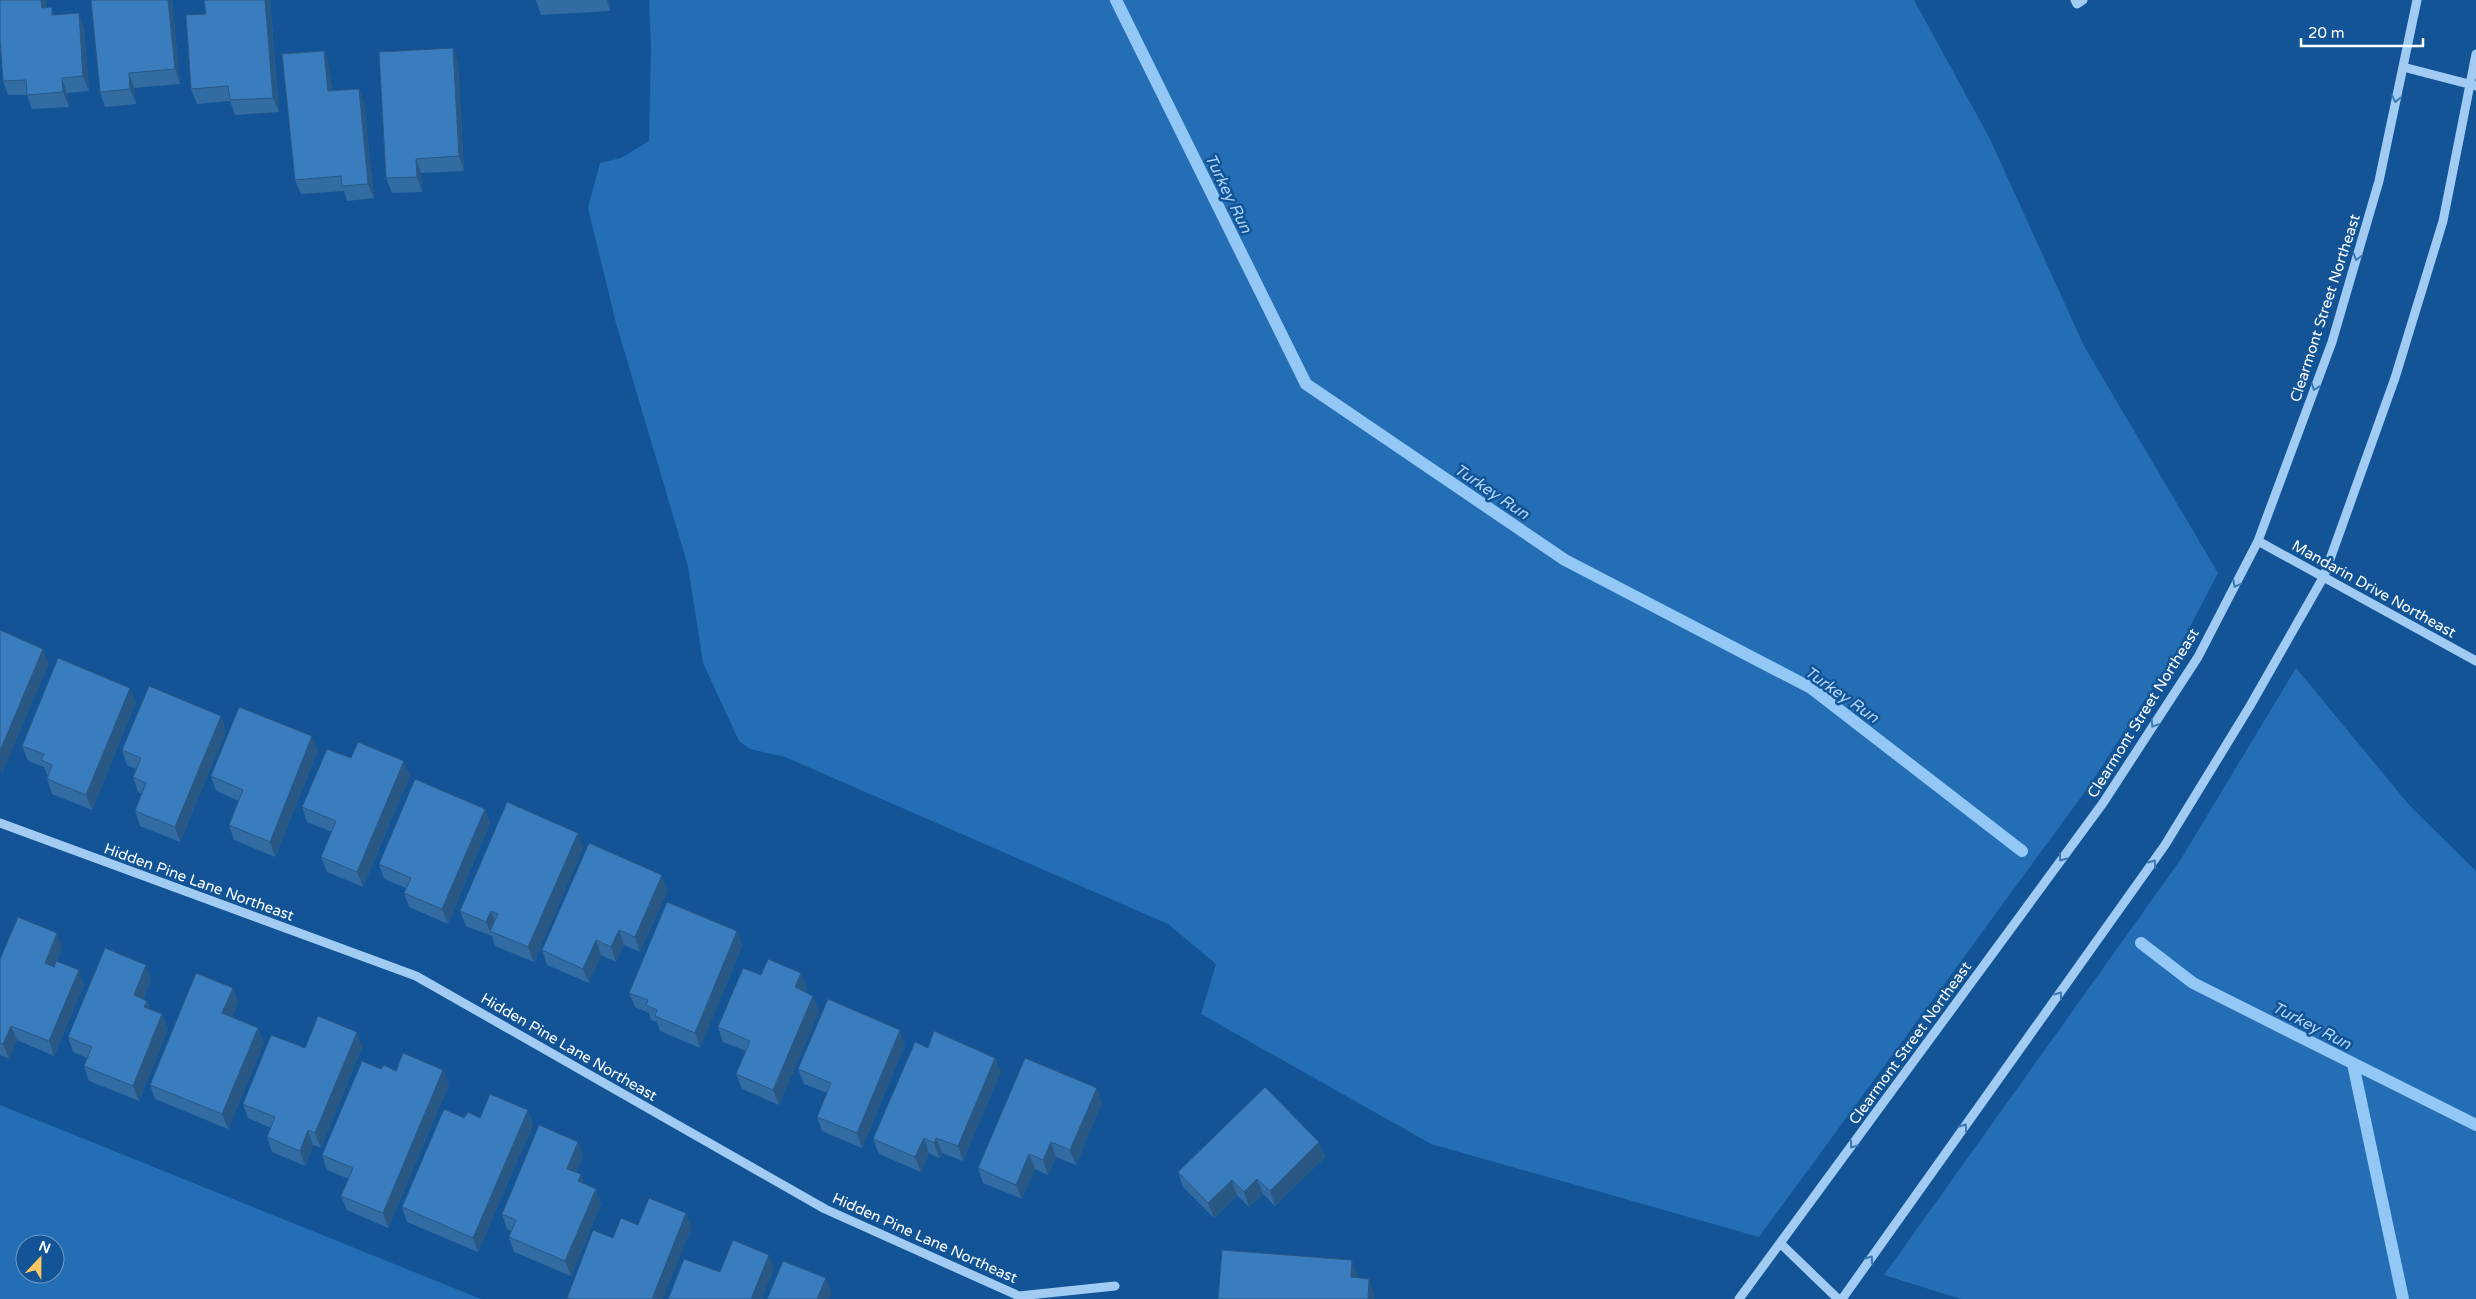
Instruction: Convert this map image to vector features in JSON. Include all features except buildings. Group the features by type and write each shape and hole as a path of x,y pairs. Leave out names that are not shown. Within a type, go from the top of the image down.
{"street":[{"path":"2075,0 2077,4 2083,0"},
{"name":"Clearmont Street Northeast","path":"1739,1299 2103,803 2198,657 2258,541 2332,342 2379,181 2417,0"},
{"path":"1780,1243 1840,1299 2165,845 2250,706 2324,576 2395,378 2444,221 2473,85 2476,54"},
{"path":"2403,67 2473,85"},
{"name":"Mandarin Drive Northeast","path":"2258,541 2476,661"},
{"name":"Hidden Pine Lane Northeast","path":"0,824 416,976 825,1209 1019,1296 1115,1286"}],"shaded area":[{"path":"649,0 1914,0 1990,139 2084,346 2218,573 2180,646 2087,789 1759,1237 1431,1144 1201,1014 1216,964 1168,924 785,757 750,749 739,741 703,663 688,566 616,323 588,208 600,163 621,158 649,141 651,48"},
{"path":"2296,668 2410,806 2476,871 2476,1299 1961,1299 1884,1275 2181,859"},
{"path":"0,1105 481,1299 0,1299"}],"waterway":[{"name":"Turkey Run","path":"1116,0 1306,384 1565,560 1811,688 2022,851"},
{"name":"Turkey Run","path":"2141,943 2193,983 2476,1125"},
{"path":"2353,1064 2403,1299"}]}
